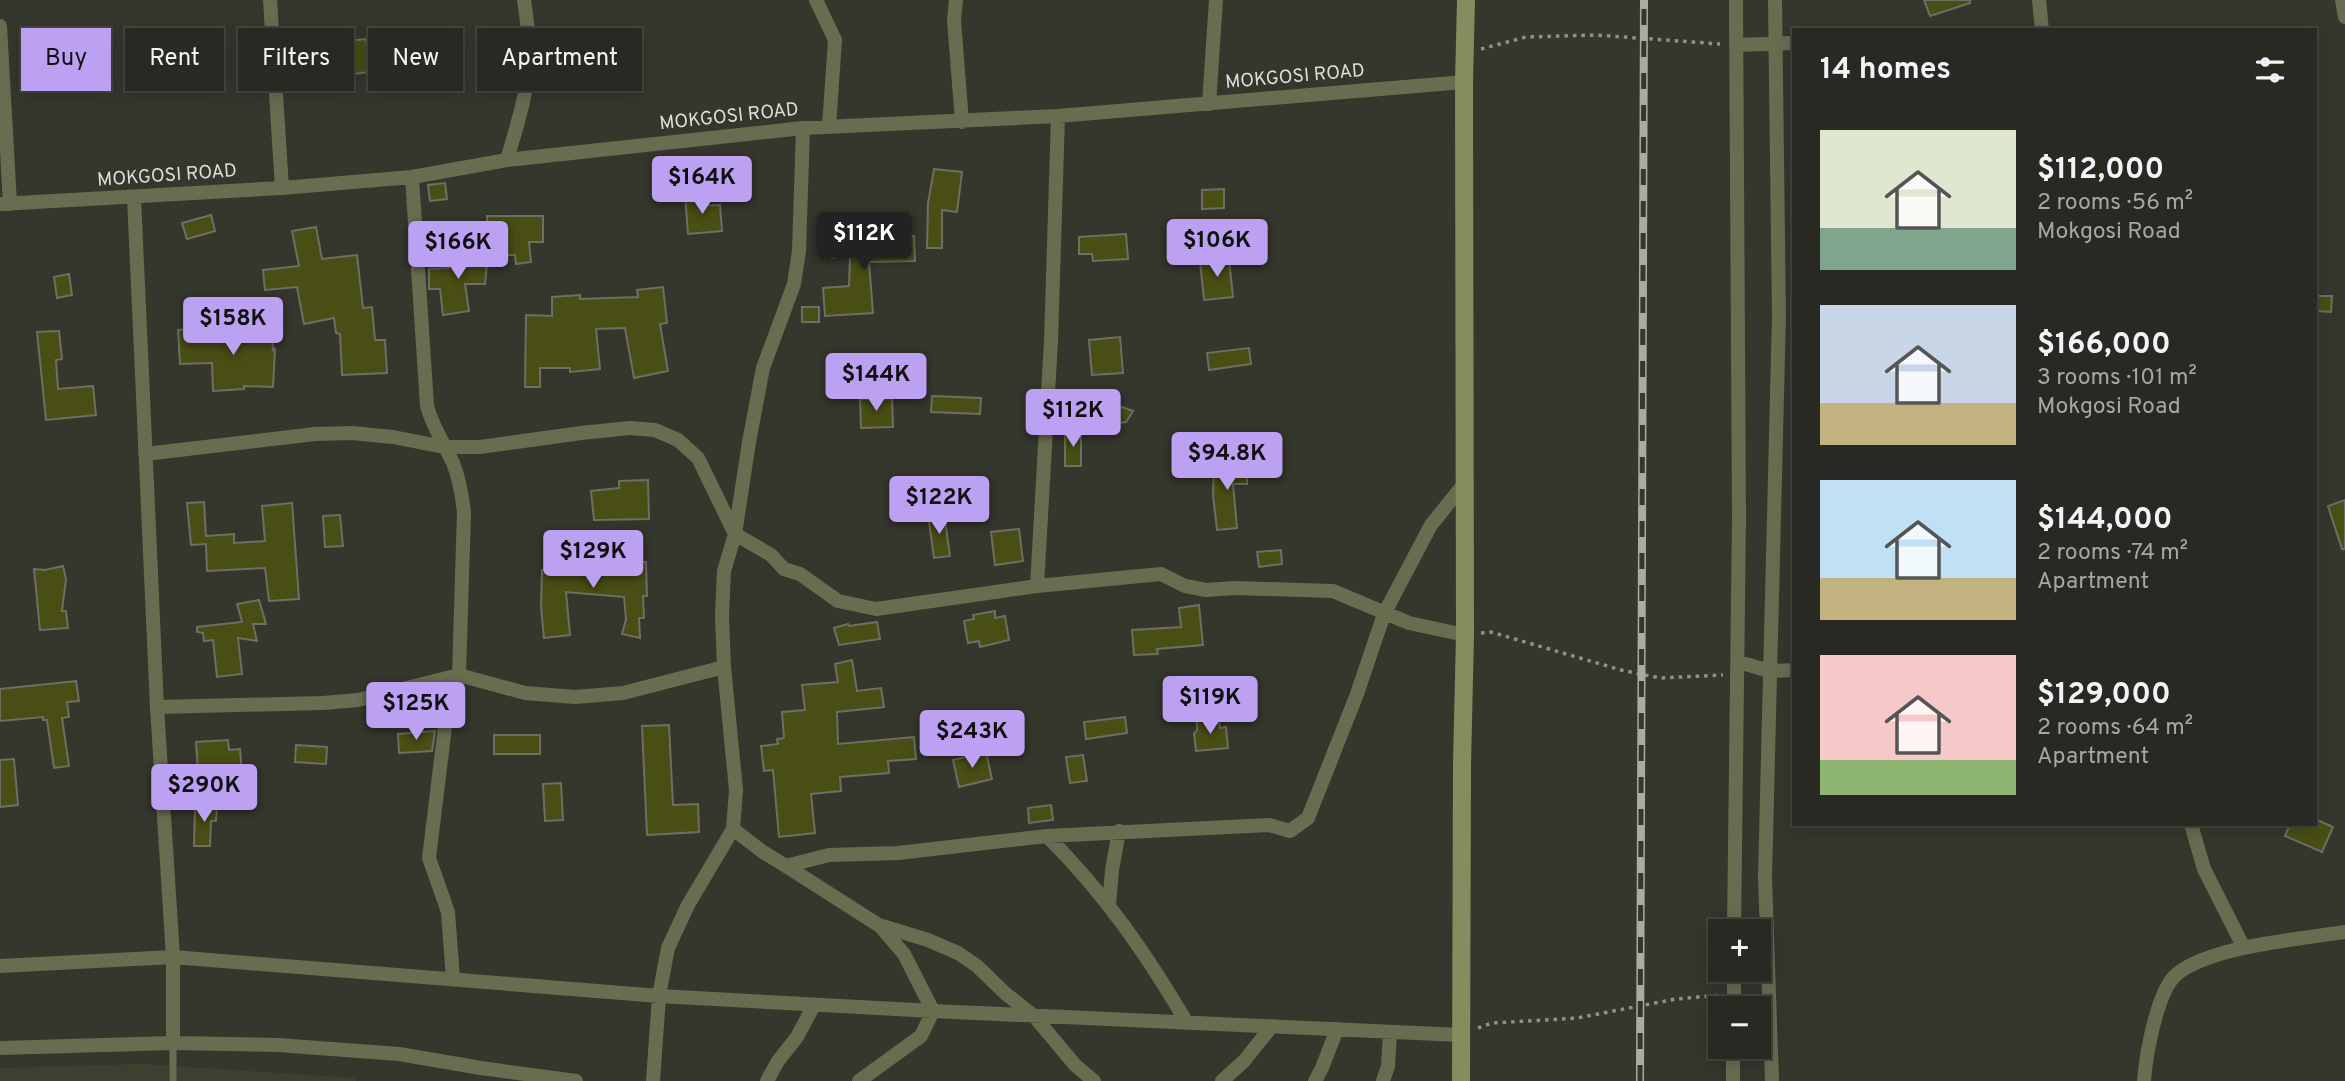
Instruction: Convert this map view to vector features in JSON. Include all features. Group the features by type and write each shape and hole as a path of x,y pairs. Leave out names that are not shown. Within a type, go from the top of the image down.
{"street":[{"path":"270,0 282,188"},
{"path":"507,160 523,99 529,62 529,33 524,0"},
{"path":"816,0 835,40 829,126"},
{"path":"956,0 954,20 962,122"},
{"path":"1209,104 1216,0"},
{"path":"1461,1081 1466,0"},
{"path":"1734,919 1739,668 1736,0"},
{"path":"1772,1081 1765,877 1779,317 1775,0"},
{"path":"2039,0 2042,28"},
{"path":"2342,0 2345,17"},
{"path":"0,26 5,204"},
{"path":"1736,45 1792,43"},
{"name":"MOKGOSI ROAD","path":"5,204 282,188 412,177 507,160 803,128 1058,116 1464,82"},
{"path":"1037,586 1051,341 1058,116"},
{"path":"653,1081 659,996 668,948 688,905 733,829 736,790 724,667 724,571 735,534 763,368 794,284 799,251 803,128"},
{"path":"412,177 427,406 431,423 453,462 464,512 459,675 445,727 429,858 448,912 453,979"},
{"path":"134,197 157,707 173,957 173,1043"},
{"path":"145,454 315,434 352,433 393,437 444,447 481,447 630,428 656,430 678,440 698,458 735,534 771,555 784,569 800,574 838,601 876,609 1037,586 1161,574 1185,586 1206,590 1234,588 1333,591 1409,623 1465,635"},
{"path":"786,866 829,855 898,853 1047,836 1119,831 1269,825 1290,831 1308,818 1357,694 1384,614 1431,524 1465,483"},
{"path":"157,707 358,700 459,675 525,693 575,697 623,693 724,667"},
{"path":"1739,668 1792,670"},
{"path":"2193,826 2204,869 2244,948"},
{"path":"733,829 763,852 880,926 928,940 958,953 1034,1016 1075,1065 1094,1081"},
{"path":"1109,905 1119,831"},
{"path":"1047,836 1091,881 1109,905 1160,977 1187,1023"},
{"path":"880,926 904,954 933,1011"},
{"path":"2144,1081 2159,1002 2176,974 2211,957 2244,948 2345,932"},
{"path":"0,966 173,957 659,996 1460,1035"},
{"path":"767,1081 778,1061 797,1037 814,1005"},
{"path":"859,1081 920,1036 933,1011"},
{"path":"1222,1081 1244,1061 1272,1026"},
{"path":"1315,1081 1337,1029"},
{"path":"1383,1081 1388,1066 1390,1032"},
{"path":"0,1048 173,1043 278,1045 399,1054 576,1081"},
{"path":"1733,1059 1733,1081"}],"lane":[{"path":"173,1043 173,1081"}],"path":[{"path":"1465,53 1526,37 1596,36 1736,45"},
{"path":"1465,635 1491,632 1622,670 1660,678 1739,668"},
{"path":"1460,1035 1492,1023 1577,1018 1676,999 1708,1000"}],"shaded area":[{"path":"141,1064 356,1078 356,1081 0,1081 0,1068"}],"building":[{"path":"1924,0 1970,0 1970,3 1930,16"},
{"path":"366,39 368,72 354,74 354,40"},
{"path":"934,169 962,172 957,212 942,210 942,248 927,248 928,203"},
{"path":"445,183 447,199 430,201 428,185"},
{"path":"1224,189 1224,208 1202,209 1202,190"},
{"path":"685,194 701,194 701,206 720,205 722,231 688,234"},
{"path":"211,215 215,231 187,239 182,223"},
{"path":"487,216 543,216 543,242 529,242 531,262 516,264 515,255 488,255"},
{"path":"316,227 322,259 357,255 363,308 372,307 375,340 385,340 387,373 342,375 340,334 336,333 334,318 304,324 297,287 265,290 263,270 299,266 292,231"},
{"path":"1126,234 1128,259 1093,261 1092,254 1079,254 1079,237"},
{"path":"914,236 915,261 869,262 873,313 825,316 823,288 849,286 850,255 832,258 829,242 879,241 879,237"},
{"path":"488,255 485,284 465,284 469,311 443,315 440,289 429,289 429,269 449,268 449,258"},
{"path":"1229,259 1233,297 1204,300 1200,262"},
{"path":"69,274 72,295 57,298 54,277"},
{"path":"663,287 667,323 660,324 668,371 634,378 625,328 596,329 600,369 570,372 570,368 540,368 540,387 525,387 526,315 552,316 552,297 638,297 637,290"},
{"path":"2317,296 2332,296 2331,312 2317,311"},
{"path":"802,307 819,307 819,322 802,322"},
{"path":"271,320 273,350 275,349 273,387 244,386 244,389 213,391 212,363 180,364 178,330 200,328 201,339 257,336 256,321"},
{"path":"59,331 62,359 56,360 58,389 93,386 96,415 46,420 37,332"},
{"path":"1120,337 1123,373 1092,375 1089,340"},
{"path":"1249,348 1251,364 1209,370 1207,353"},
{"path":"932,396 981,398 980,414 931,412"},
{"path":"892,398 893,427 861,428 860,399"},
{"path":"1122,407 1133,411 1126,422 1119,423 1106,416"},
{"path":"1065,433 1081,433 1081,466 1065,466"},
{"path":"1214,463 1247,463 1247,484 1233,484 1237,528 1217,530 1213,495"},
{"path":"648,480 649,519 594,520 591,491 619,488 619,481"},
{"path":"2345,500 2345,549 2342,549 2328,506"},
{"path":"204,502 206,536 234,534 234,543 265,541 262,506 292,503 299,599 269,601 265,568 207,571 206,544 191,545 187,503"},
{"path":"944,513 950,556 934,558 928,515"},
{"path":"340,515 343,546 325,547 323,516"},
{"path":"1019,529 1023,561 995,565 991,532"},
{"path":"576,546 598,546 598,564 646,562 647,596 643,596 644,618 639,618 640,638 622,634 626,619 624,597 566,592 570,635 544,638 542,570 576,571"},
{"path":"1281,550 1282,564 1259,567 1257,552"},
{"path":"63,566 66,579 62,611 66,611 68,628 40,630 34,569 45,570"},
{"path":"259,600 266,624 253,624 257,641 238,638 242,674 217,677 213,640 204,641 203,633 197,632 197,627 242,622 237,604"},
{"path":"1199,605 1203,645 1157,649 1158,654 1134,655 1132,630 1181,627 1179,608"},
{"path":"995,611 995,618 1005,616 1009,640 980,647 979,641 968,643 964,621 974,619 973,615"},
{"path":"877,622 880,639 839,645 834,628"},
{"path":"852,660 857,691 881,688 884,707 837,712 838,744 914,737 916,759 888,761 889,773 840,777 841,791 811,794 815,833 779,837 773,770 764,771 761,746 778,744 777,739 784,738 782,712 805,710 802,685 838,682 835,664"},
{"path":"76,681 79,701 67,702 69,717 62,718 69,766 54,768 47,720 43,720 43,717 0,721 0,689"},
{"path":"1125,717 1127,733 1086,739 1084,722"},
{"path":"1219,719 1220,728 1226,727 1228,748 1196,751 1194,734 1197,721"},
{"path":"669,725 673,805 698,804 699,832 647,835 642,726"},
{"path":"435,731 432,751 399,753 398,734"},
{"path":"494,735 540,735 540,754 494,754"},
{"path":"228,740 229,750 240,749 242,773 231,774 231,780 213,781 212,771 198,772 196,742"},
{"path":"296,745 327,747 326,764 295,762"},
{"path":"986,752 992,779 959,787 953,760"},
{"path":"1083,755 1087,781 1070,783 1066,757"},
{"path":"14,759 18,805 0,807 0,760"},
{"path":"561,783 563,820 545,821 543,784"},
{"path":"195,804 217,805 216,821 211,821 210,846 194,846"},
{"path":"1051,805 1053,820 1029,823 1028,808"},
{"path":"2317,820 2333,827 2322,852 2285,836 2289,826 2317,826"}],"railway":[{"path":"1640,1081 1644,0"}]}
